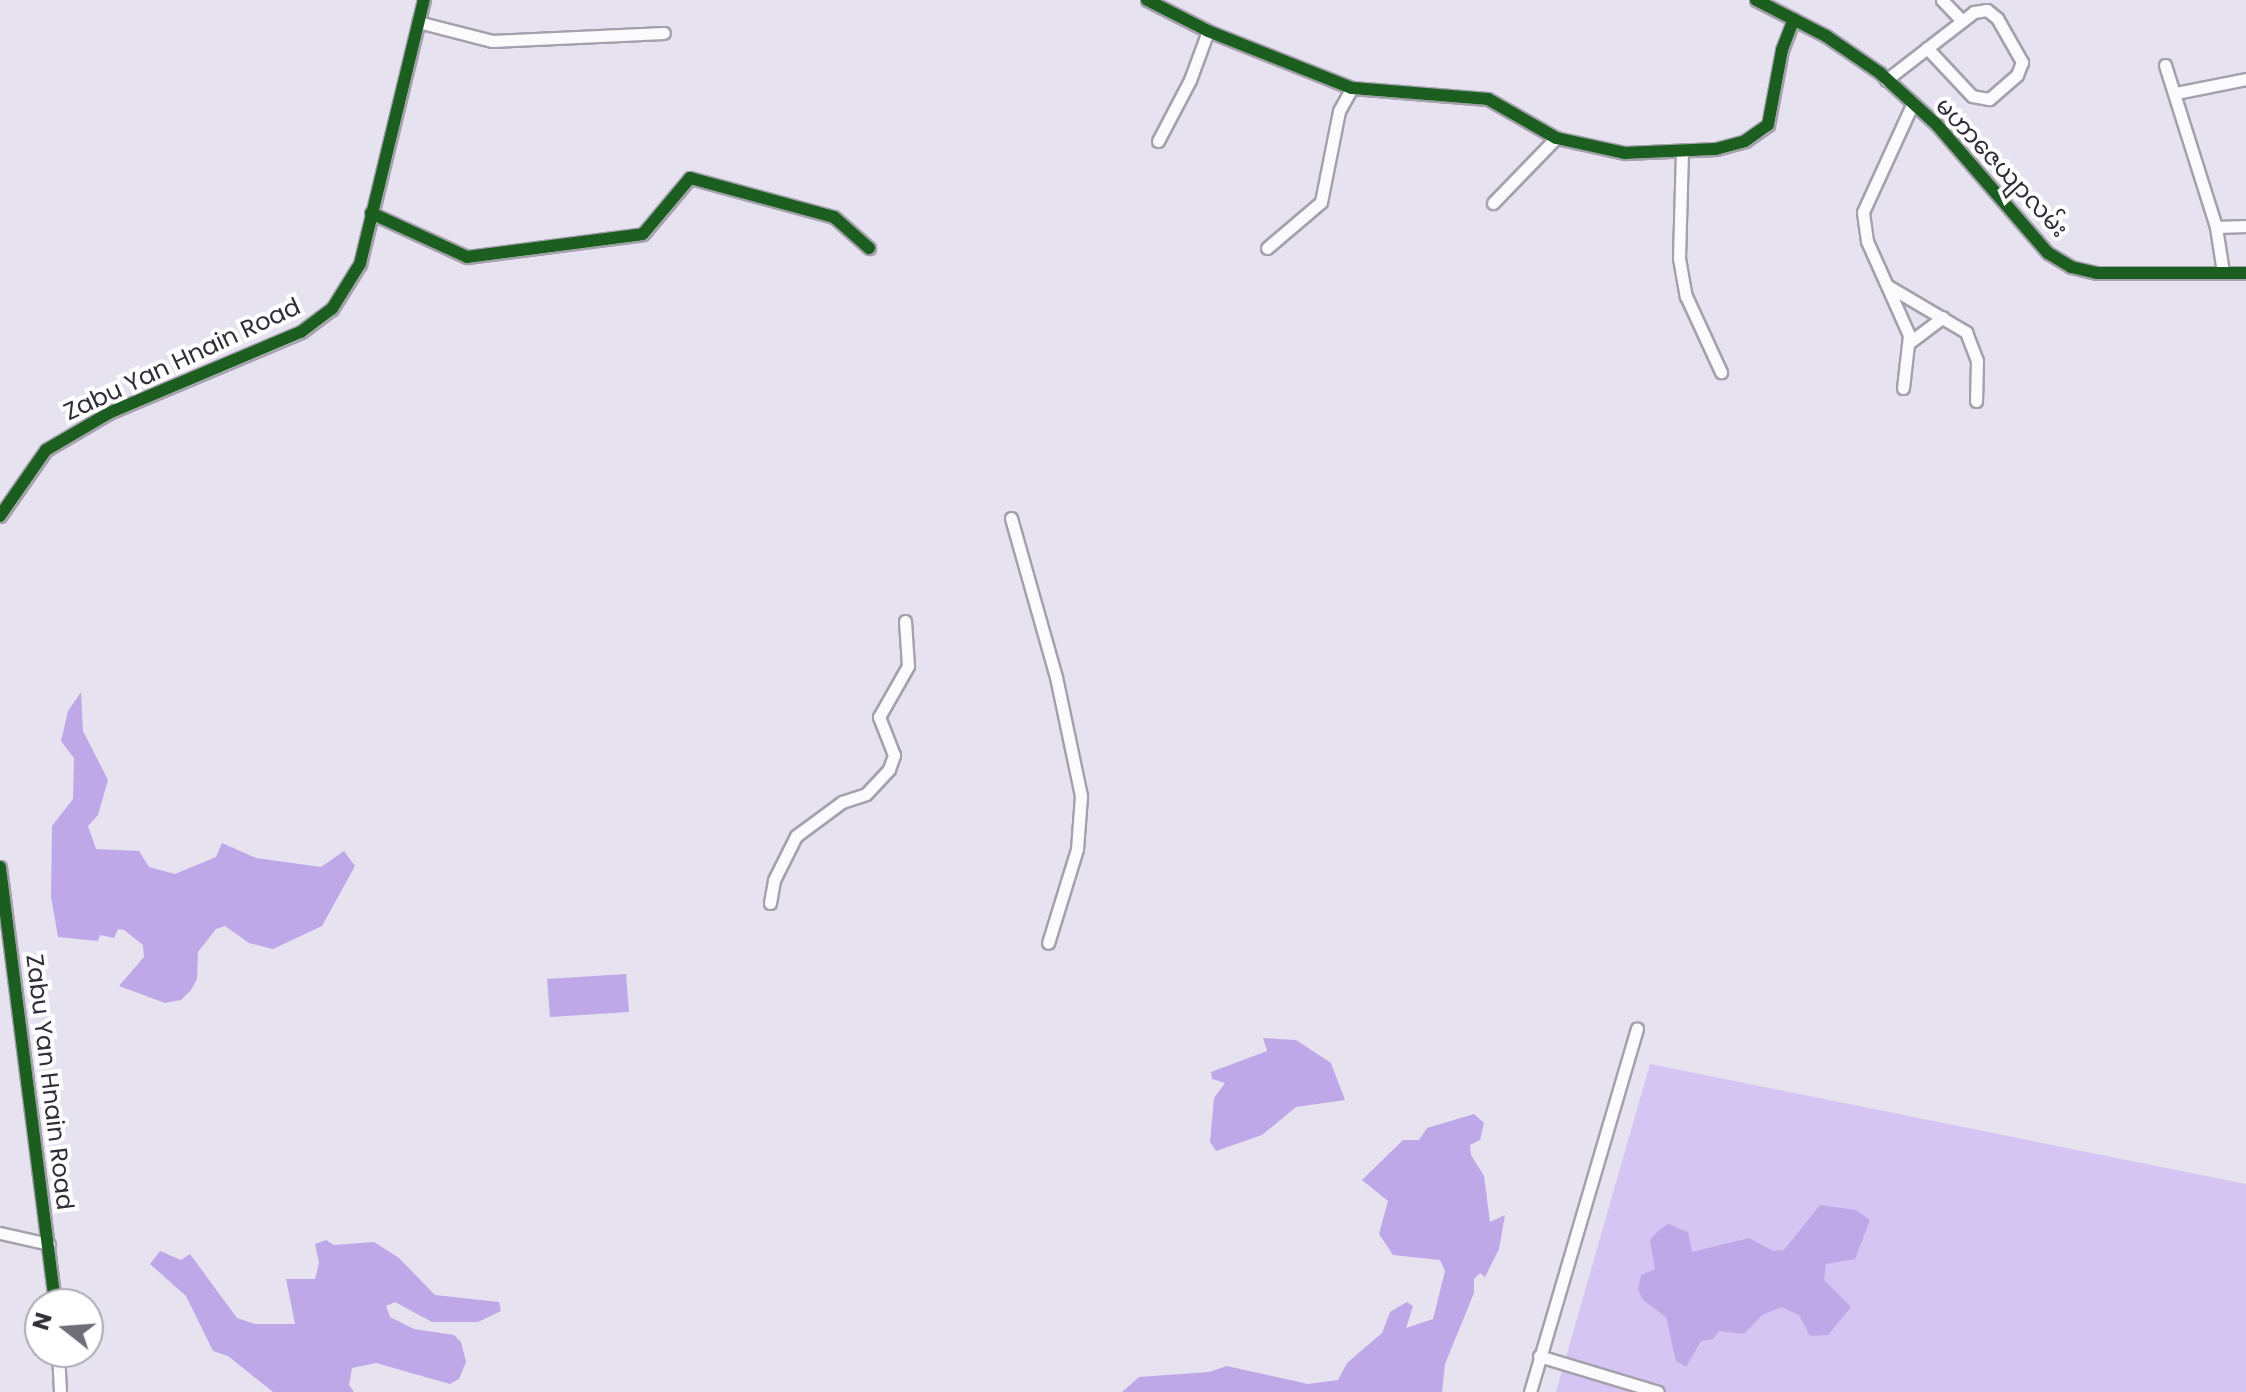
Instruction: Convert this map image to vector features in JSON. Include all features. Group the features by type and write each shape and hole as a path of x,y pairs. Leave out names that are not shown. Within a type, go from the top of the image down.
{"street":[{"name":"Zabu Yan Hnain Road","path":"0,516 46,450 109,413 301,332 332,309 360,264 424,0"},
{"path":"1147,0 1208,31 1352,88 1488,99 1556,138 1625,153 1682,151 1745,141 1768,125 1782,50 1794,19"},
{"name":"မဟာဇေယျာလမ်း","path":"1756,0 1794,19 1886,80 1913,103 2048,253 2071,267 2097,273 2246,273"},
{"path":"1942,0 1962,21"},
{"path":"1886,80 1927,48 1962,21 1987,10 1997,18 2022,62 2017,75 1989,99 1972,96 1927,48"},
{"path":"418,22 492,41 664,33"},
{"path":"1158,141 1190,80 1208,31"},
{"path":"2165,65 2216,227 2223,272"},
{"path":"2176,93 2246,79"},
{"path":"1267,248 1321,202 1339,111 1352,88"},
{"path":"1903,388 1910,342 1863,231 1863,212 1913,103"},
{"path":"1493,203 1556,138"},
{"path":"1682,151 1679,258 1684,284 1721,372"},
{"path":"371,213 467,257 643,234 690,178 834,217 869,248"},
{"path":"2216,227 2246,226"},
{"path":"1888,285 1966,332 1972,343 1976,401"},
{"path":"1910,342 1943,317"},
{"path":"1011,518 1056,677 1081,796 1077,849 1048,943"},
{"path":"770,903 774,880 796,836 842,802 866,794 889,769 894,755 879,717 908,666 905,621"},
{"name":"Zabu Yan Hnain Road","path":"0,867 53,1288"},
{"path":"1530,1392 1637,1028"},
{"path":"0,1233 49,1244"},
{"path":"1539,1356 1658,1392"},
{"path":"59,1368 60,1392"}],"shaded area":[{"path":"81,692 83,731 108,780 98,815 88,826 96,849 139,851 149,867 175,874 216,857 222,843 256,858 321,867 344,851 355,866 322,926 273,949 249,943 225,926 216,929 198,952 197,979 191,990 181,1000 165,1003 119,986 144,957 143,945 124,930 118,929 114,938 100,935 98,941 58,937 51,897 52,826 73,799 74,758 61,741 68,711"},
{"path":"626,974 629,1012 550,1017 547,979"},
{"path":"1263,1038 1296,1040 1331,1063 1345,1100 1296,1107 1262,1135 1216,1151 1210,1142 1214,1098 1225,1083 1212,1079 1211,1072 1267,1051"},
{"path":"1650,1064 2246,1184 2246,1392 1556,1392"},
{"path":"1474,1114 1484,1123 1480,1140 1470,1145 1471,1155 1484,1176 1490,1222 1505,1215 1499,1249 1485,1277 1480,1273 1474,1279 1474,1293 1445,1364 1442,1392 1122,1392 1139,1377 1209,1372 1227,1366 1308,1384 1338,1380 1347,1363 1382,1333 1390,1312 1407,1302 1413,1306 1406,1328 1433,1319 1445,1271 1440,1260 1393,1255 1379,1234 1388,1201 1362,1180 1403,1140 1419,1140 1427,1128"},
{"path":"1820,1205 1856,1210 1870,1220 1855,1259 1826,1264 1824,1280 1851,1307 1828,1335 1810,1336 1799,1315 1782,1307 1762,1315 1744,1334 1719,1331 1713,1339 1701,1341 1686,1367 1676,1361 1666,1317 1643,1300 1638,1289 1641,1275 1655,1269 1650,1240 1659,1230 1668,1224 1688,1232 1692,1252 1749,1238 1773,1251 1784,1250"},
{"path":"326,1240 334,1245 374,1242 399,1258 435,1295 499,1302 501,1311 478,1322 432,1322 395,1302 386,1306 390,1317 414,1329 454,1335 461,1342 466,1362 459,1379 450,1384 376,1363 352,1368 349,1385 354,1392 273,1392 228,1356 213,1351 186,1296 150,1264 160,1251 181,1260 190,1254 237,1318 255,1324 295,1324 286,1279 315,1279 319,1263 315,1244"}],"cycle path":[{"path":"0,516 46,450 109,413 301,332 332,309 360,264 424,0"},
{"path":"1147,0 1208,31 1352,88 1488,99 1556,138 1625,153 1716,149 1745,141 1768,125 1782,50 1794,19"},
{"path":"1756,0 1826,36 1880,73 1937,125 2048,253 2071,267 2097,273 2246,273"},
{"path":"371,213 467,257 643,234 690,178 834,217 869,248"},
{"path":"0,867 53,1288"}]}
